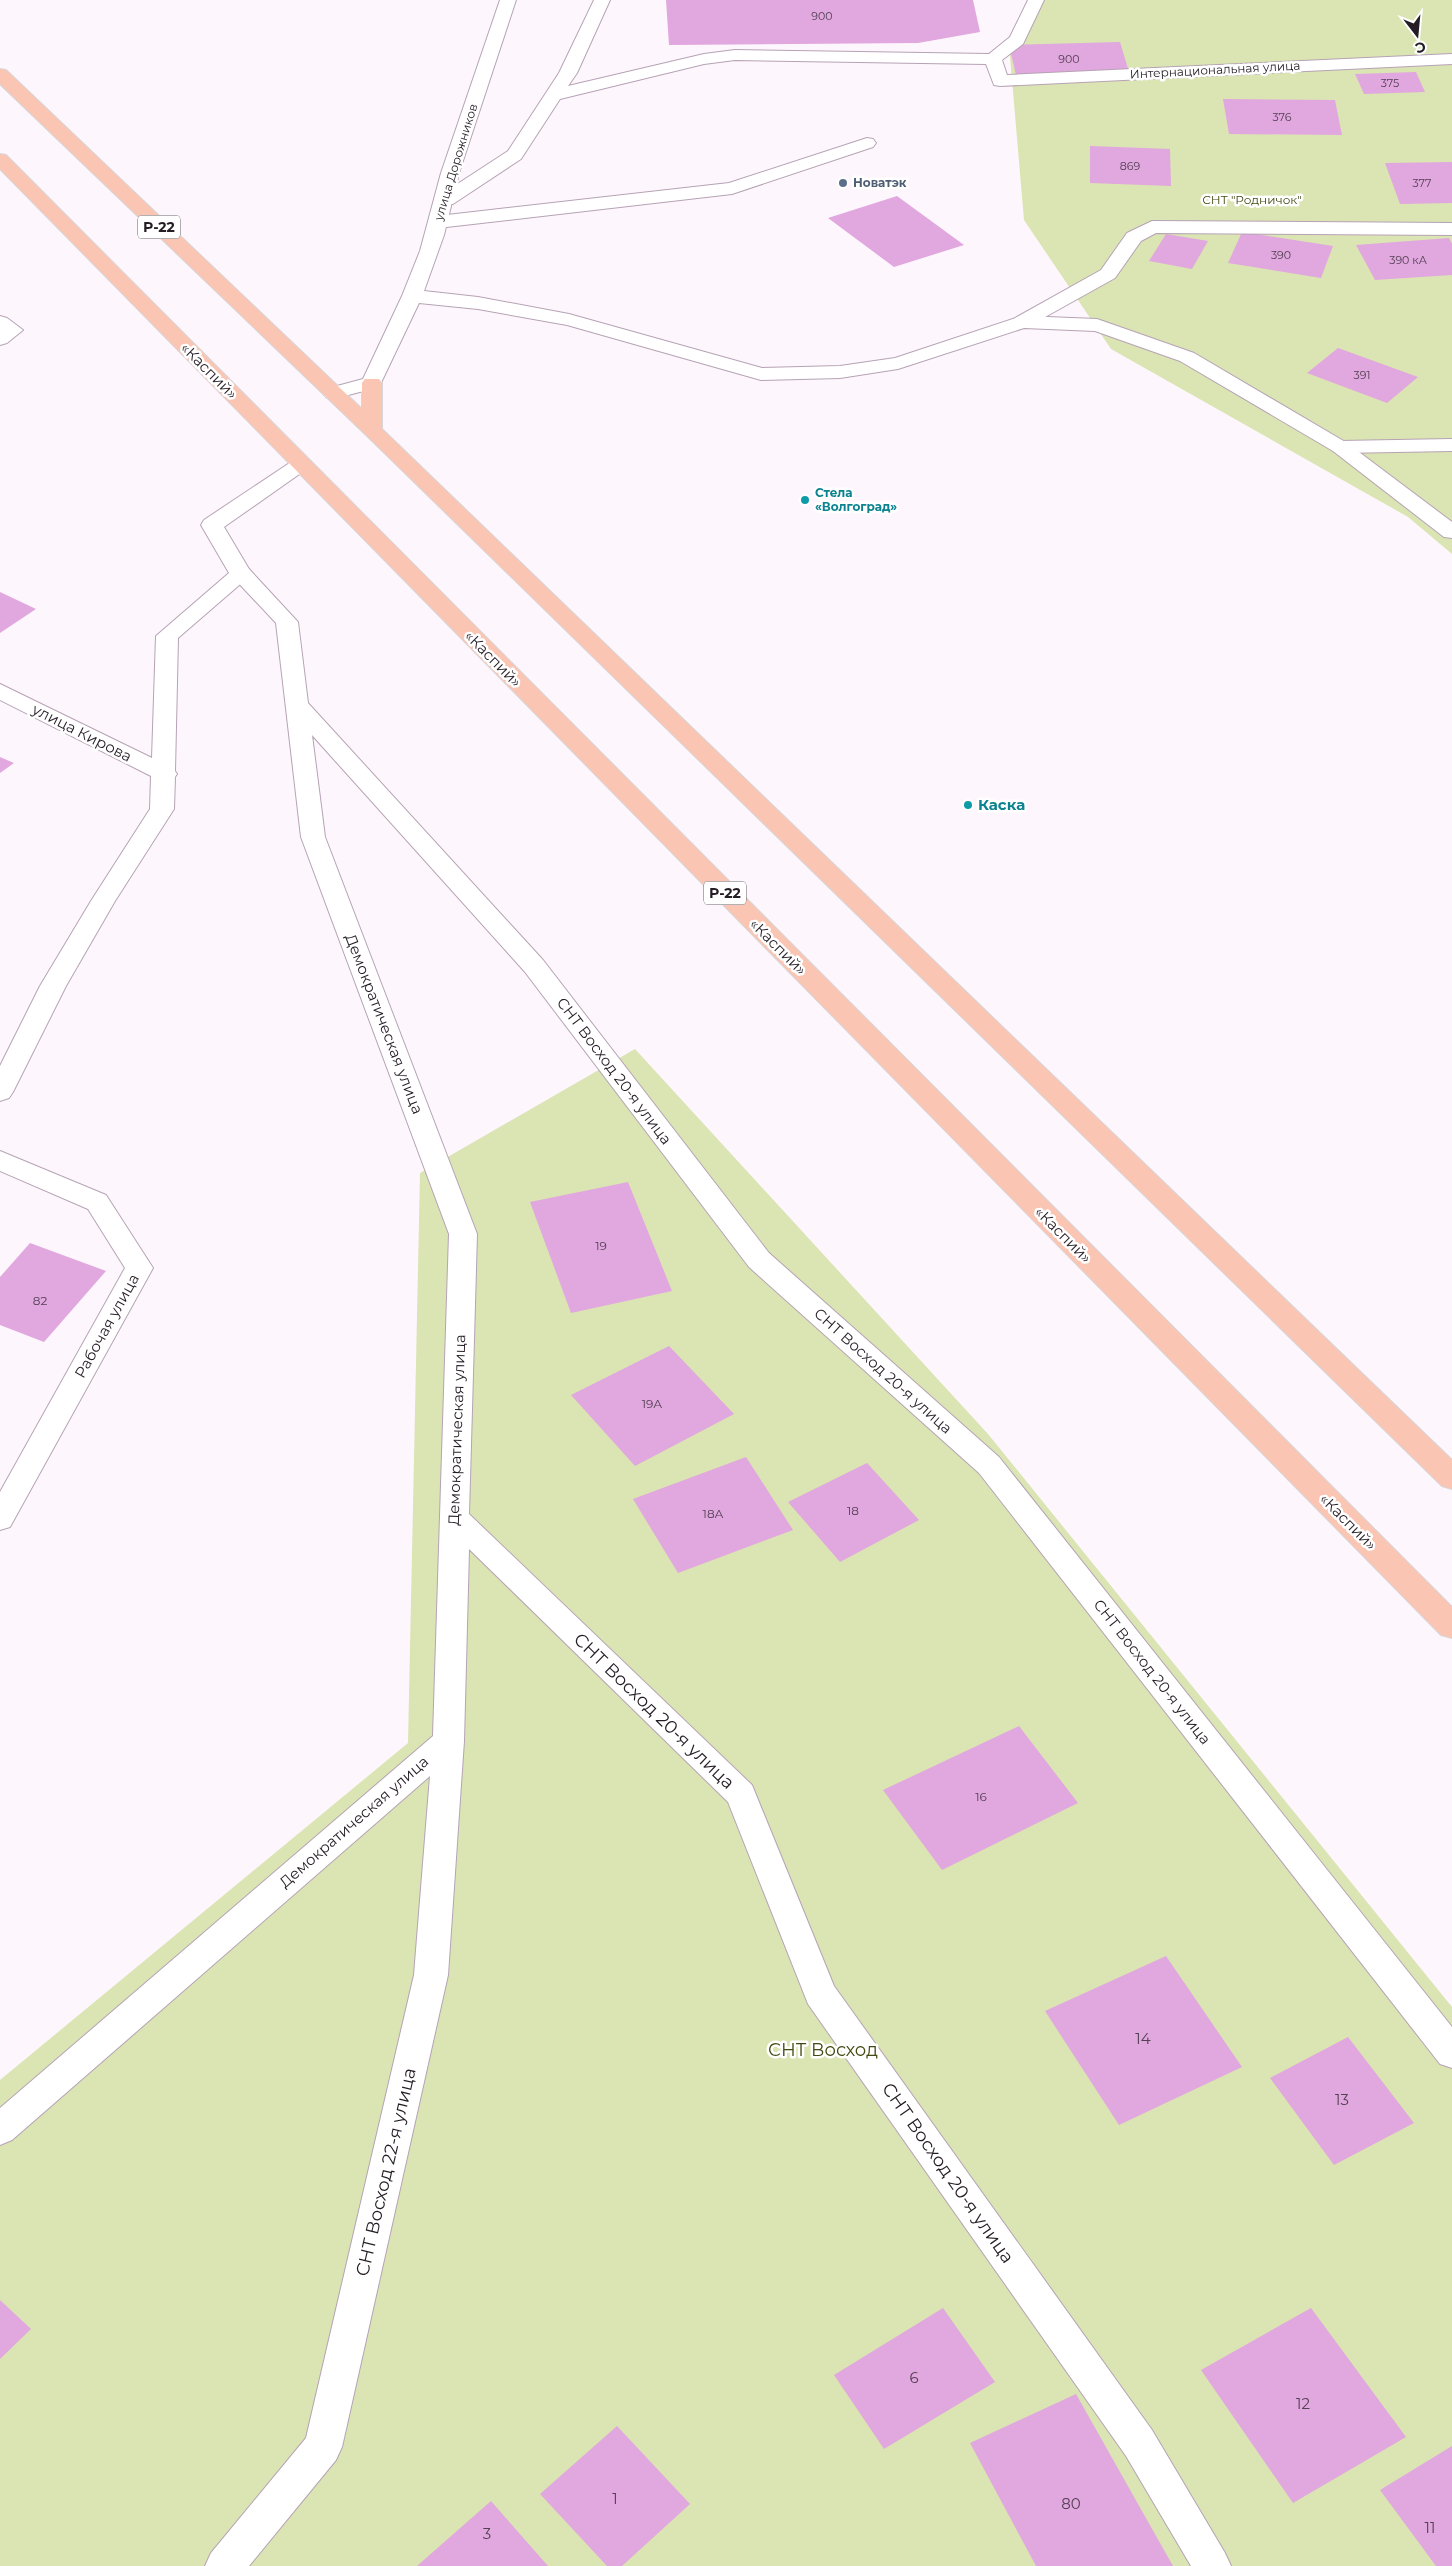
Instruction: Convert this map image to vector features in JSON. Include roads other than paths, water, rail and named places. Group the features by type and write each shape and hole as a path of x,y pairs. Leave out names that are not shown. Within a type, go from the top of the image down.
{"highway":[{"name":"Р-22","path":"0,74 372,430 1452,1478"},
{"name":"«Каспий»","path":"0,159 1452,1626"},
{"path":"372,383 372,430"}],"street":[{"name":"улица Дорожников","path":"372,383 389,338 412,296 446,200 450,173 508,0"},
{"path":"446,200 515,155 568,73 602,0"},
{"path":"554,95 704,59 735,55 993,59 1017,40 1036,0"},
{"name":"Интернациональная улица","path":"993,59 1000,80 1452,59"},
{"path":"438,222 732,188 867,143"},
{"path":"412,296 478,303 569,320 761,374 840,372 898,362 1022,322 1108,274 1134,237 1152,227 1452,230"},
{"path":"0,322 13,330 0,339"},
{"path":"1022,322 1097,326 1187,357 1340,447 1452,532"},
{"path":"333,393 372,383"},
{"path":"1340,447 1452,446"},
{"name":"Демократическая улица","path":"0,2129 448,1741 463,1234 314,836 287,622 240,574 212,525 301,464"},
{"path":"0,1092 53,986 103,901 162,809 165,774 167,636 240,574"},
{"name":"улица Кирова","path":"0,691 165,774"},
{"name":"СНТ Восход 20-я улица","path":"297,704 534,966 758,1260 989,1465 1452,2052"},
{"name":"Рабочая улица","path":"0,1160 97,1202 139,1268 0,1519"},
{"name":"СНТ Восход 20-я улица","path":"454,1517 741,1794 820,1994 1139,2443 1212,2566"},
{"name":"СНТ Восход 22-я улица","path":"224,2566 322,2448 431,1975 448,1741"}],"place":[{"name":"Новатэк","path":"843,183"},
{"name":"Стела «Волгоград»","path":"805,500"},
{"name":"Каска","path":"968,805"}],"park label":[{"name":"СНТ \"Родничок\"","path":"1252,200"},
{"name":"СНТ Восход","path":"823,2050"}]}
